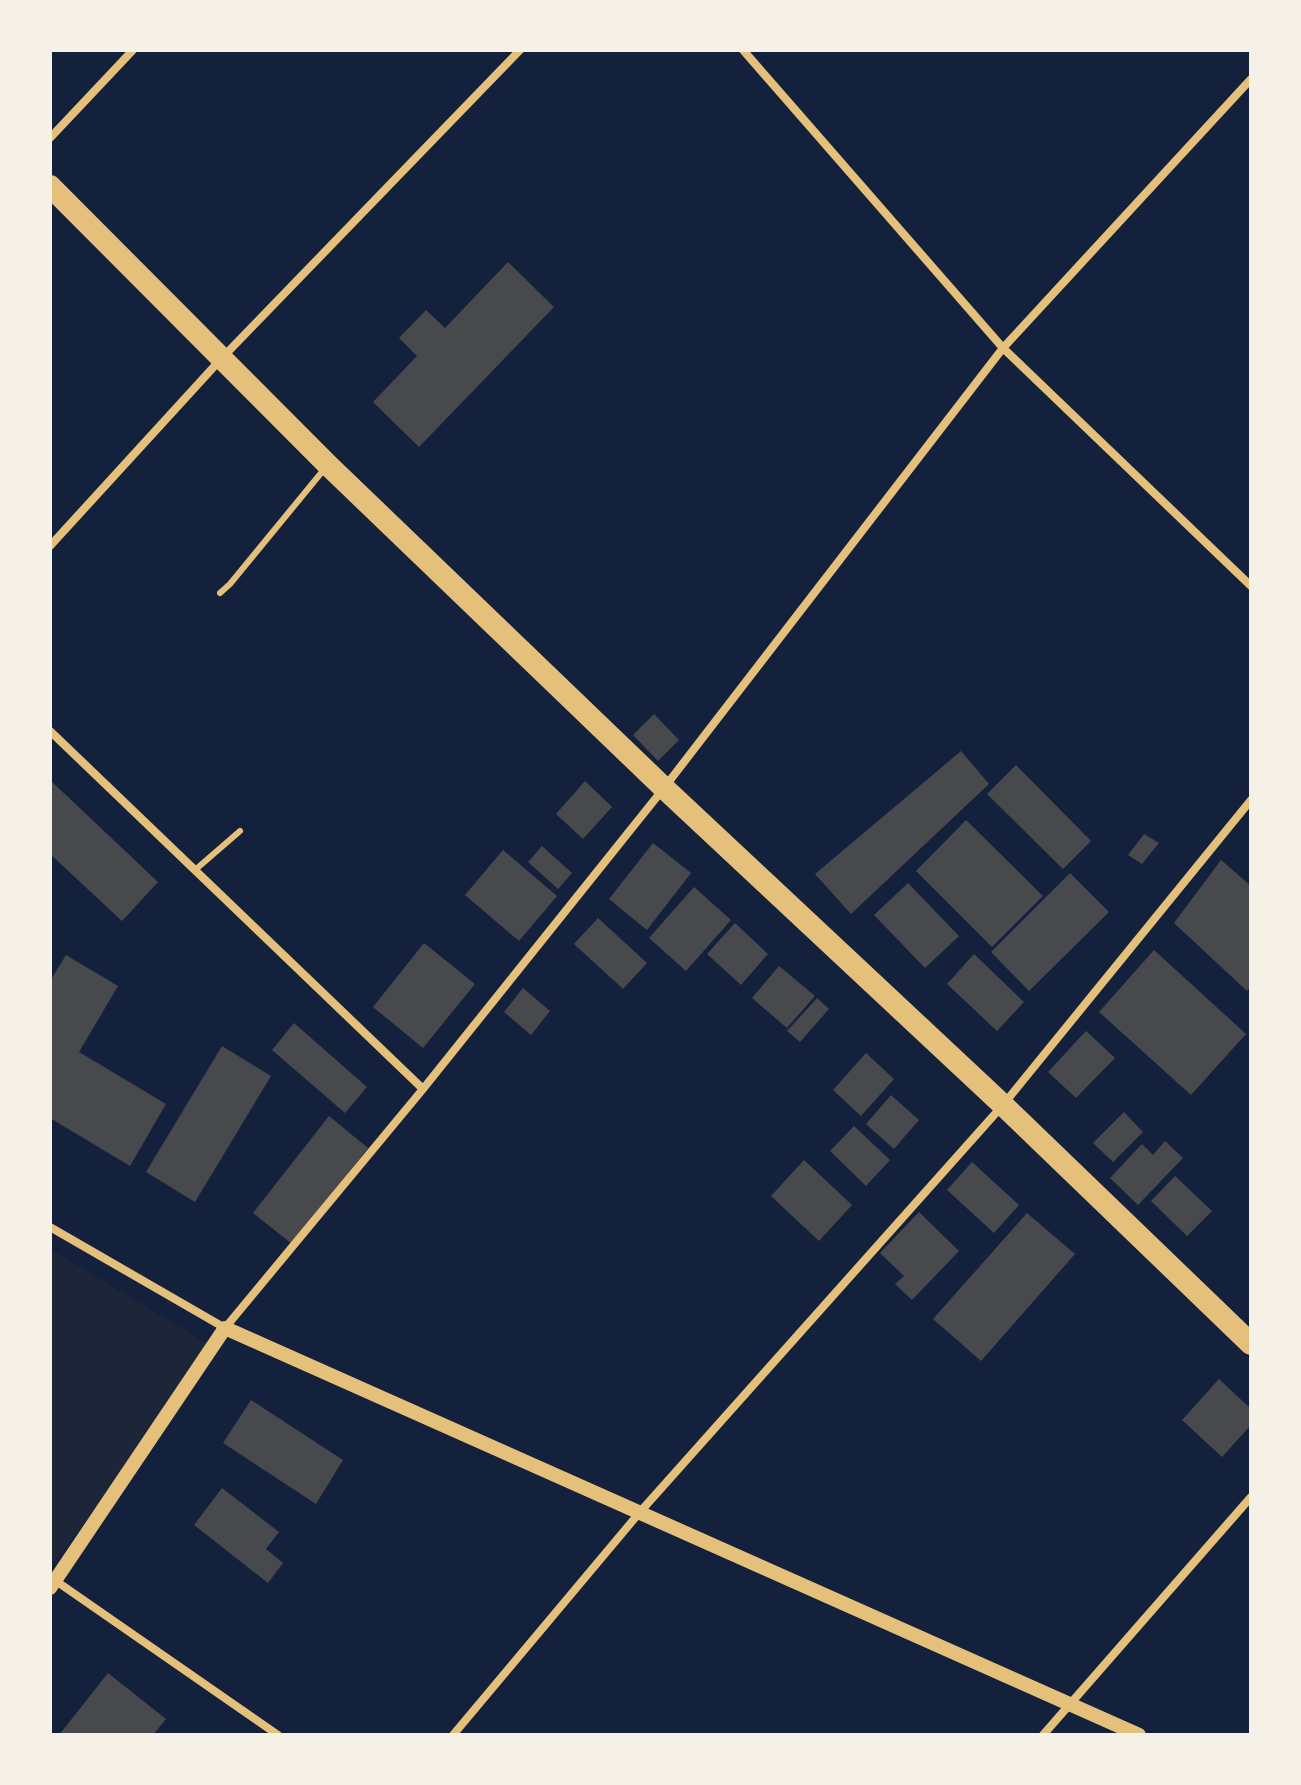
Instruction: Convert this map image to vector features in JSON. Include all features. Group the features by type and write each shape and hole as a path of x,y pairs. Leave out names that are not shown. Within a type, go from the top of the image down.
{"highway":[{"path":"50,186 328,465 1251,1344"}],"street":[{"path":"50,138 133,50"},
{"path":"50,546 221,359 520,50"},
{"path":"743,50 1003,348 1251,586"},
{"path":"278,1735 53,1585 225,1328 423,1089 664,788 1003,348 1251,79"},
{"path":"50,731 423,1089"},
{"path":"453,1735 640,1512 1003,1105 1251,800"},
{"path":"50,1227 225,1328 1139,1735"},
{"path":"1043,1735 1251,1497"}],"lane":[{"path":"220,593 328,465"},
{"path":"195,870 240,831"}],"shaded area":[{"path":"50,1249 218,1350 50,1567"}],"building":[{"path":"508,262 554,307 419,447 373,402 417,356 399,338 426,310 445,328"},
{"path":"654,714 679,740 658,761 633,735"},
{"path":"961,751 989,784 851,914 815,874"},
{"path":"1016,765 1091,841 1063,869 987,794"},
{"path":"50,780 158,882 122,921 50,854"},
{"path":"585,781 612,807 583,839 556,814"},
{"path":"966,820 1043,896 992,947 916,871"},
{"path":"1144,834 1159,843 1142,864 1128,855"},
{"path":"653,843 691,873 647,930 609,899"},
{"path":"542,846 572,873 558,889 528,862"},
{"path":"503,850 557,896 519,941 465,895"},
{"path":"1221,860 1251,886 1251,987 1247,991 1174,923"},
{"path":"1070,873 1109,912 1029,991 991,952"},
{"path":"908,883 959,936 925,968 874,915"},
{"path":"694,887 731,920 686,971 649,938"},
{"path":"598,918 647,963 623,989 574,944"},
{"path":"735,923 768,954 741,985 707,954"},
{"path":"424,943 475,984 423,1048 373,1007"},
{"path":"1154,950 1246,1034 1191,1095 1099,1012"},
{"path":"974,954 1024,1002 997,1031 947,984"},
{"path":"66,955 118,986 79,1052 166,1104 130,1166 50,1118 50,981"},
{"path":"779,966 815,996 787,1028 752,998"},
{"path":"523,988 550,1011 531,1035 504,1012"},
{"path":"817,998 829,1009 800,1042 787,1031"},
{"path":"294,1023 367,1087 345,1113 272,1050"},
{"path":"1086,1031 1115,1058 1076,1098 1048,1072"},
{"path":"222,1046 271,1076 195,1202 146,1172"},
{"path":"866,1053 894,1079 861,1116 833,1090"},
{"path":"891,1095 919,1120 894,1149 866,1124"},
{"path":"1124,1112 1143,1132 1113,1162 1093,1143"},
{"path":"329,1116 368,1148 292,1244 253,1213"},
{"path":"854,1126 890,1160 866,1186 830,1151"},
{"path":"1165,1141 1183,1158 1138,1205 1110,1178 1142,1144 1153,1155"},
{"path":"804,1160 852,1205 819,1241 771,1196"},
{"path":"972,1162 1019,1205 994,1233 947,1190"},
{"path":"1175,1176 1212,1211 1187,1236 1151,1201"},
{"path":"919,1212 959,1251 912,1300 895,1284 904,1276 880,1253"},
{"path":"1027,1213 1075,1254 981,1361 933,1319"},
{"path":"1219,1379 1251,1409 1251,1425 1222,1457 1182,1420"},
{"path":"251,1400 343,1460 316,1504 223,1443"},
{"path":"222,1488 279,1532 266,1549 283,1563 268,1583 194,1525"},
{"path":"108,1673 166,1719 153,1735 59,1735"}]}
